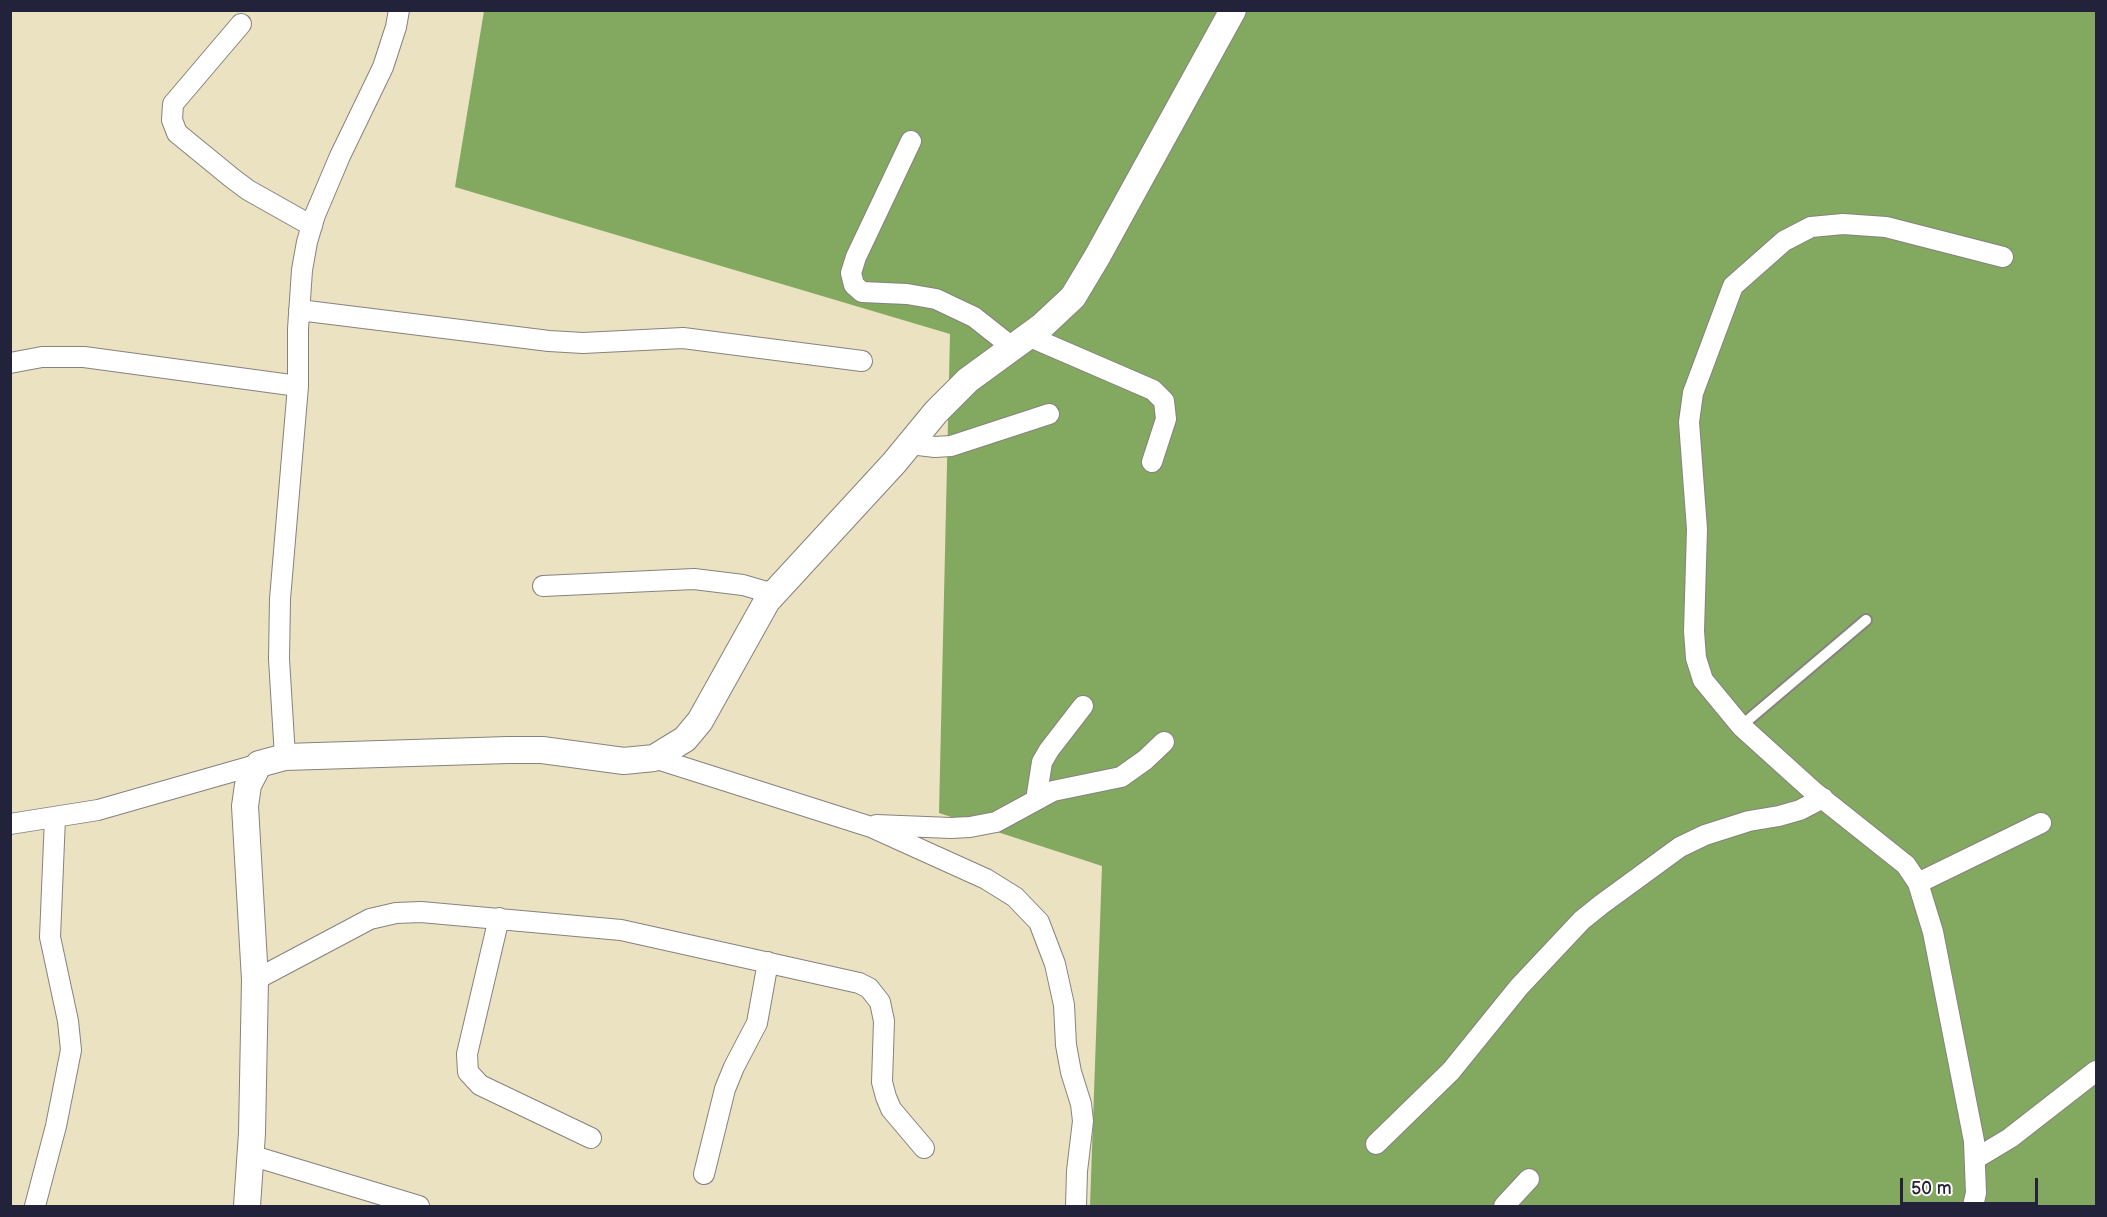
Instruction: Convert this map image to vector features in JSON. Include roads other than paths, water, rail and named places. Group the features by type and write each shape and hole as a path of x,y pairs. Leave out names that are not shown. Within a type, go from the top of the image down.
{"street":[{"path":"285,757 279,659 280,599 298,386 302,270 312,226 340,156 383,67 399,10"},
{"path":"654,758 685,739 700,721 767,601 910,444 936,412 968,380 1042,326 1072,297 1097,257 1233,10"},
{"path":"241,24 172,104 172,120 177,133 232,178 248,190 312,226"},
{"path":"911,141 856,257 851,273 854,285 862,292 906,294 936,300 1020,341 1153,390 1164,402 1166,420 1152,462"},
{"path":"1973,1206 1976,1193 1974,1141 1933,932 1918,883 1906,865 1823,798 1741,726 1703,680 1696,658 1696,529 1689,422 1693,393 1733,286 1784,241 1811,227 1843,224 1886,227 2003,257"},
{"path":"299,310 549,341 583,344 683,338 862,361"},
{"path":"10,363 42,357 84,357 298,386"},
{"path":"910,444 951,446 1049,414"},
{"path":"543,585 694,579 743,585 774,594"},
{"path":"1036,800 1042,762 1083,706"},
{"path":"861,824 970,827 996,822 1053,791 1121,777 1145,760 1164,741"},
{"path":"10,825 98,810 285,757 531,750 624,761 654,758 861,824 986,879 1015,897 1040,922 1064,1005 1066,1045 1071,1072 1081,1104 1083,1121 1077,1171 1076,1206"},
{"path":"247,1206 255,980 245,806 248,785 259,764"},
{"path":"1376,1144 1451,1071 1519,987 1582,920 1602,904 1680,848 1705,835 1749,821 1789,813 1823,798"},
{"path":"35,1206 56,1126 71,1050 68,1021 50,937 55,818"},
{"path":"1918,883 2041,823"},
{"path":"255,980 370,919 396,913 422,912 621,930 859,983 869,988 880,1002 884,1021 882,1082 886,1097 891,1109 924,1148"},
{"path":"499,918 467,1054 468,1072 480,1085 591,1138"},
{"path":"704,1174 725,1089 757,1023 768,962"},
{"path":"1975,1159 2010,1138 2097,1071"},
{"path":"250,1155 418,1206"},
{"path":"1504,1206 1529,1179"}],"lane":[{"path":"1741,726 1866,620"}]}
